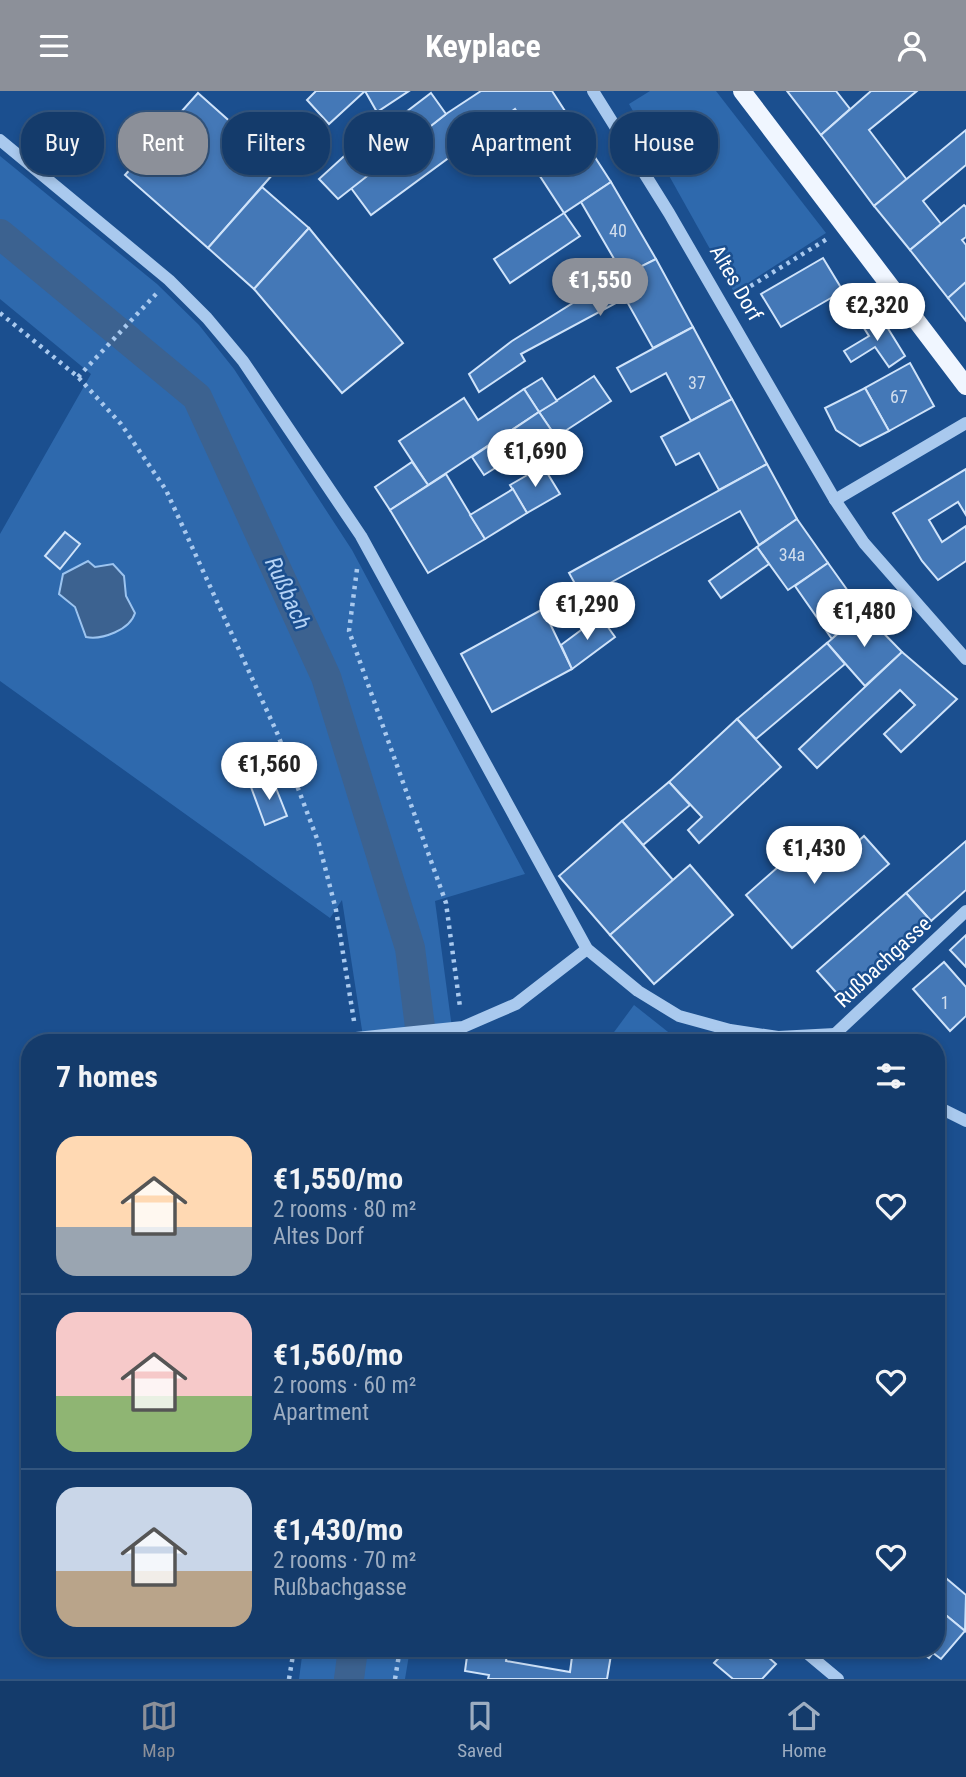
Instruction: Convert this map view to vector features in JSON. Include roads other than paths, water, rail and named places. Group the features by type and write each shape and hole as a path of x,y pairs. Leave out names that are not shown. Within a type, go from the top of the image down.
{"main road":[{"path":"742,91 966,386"}],"street":[{"name":"Altes Dorf","path":"593,91 669,212 835,500 864,543 966,659"},
{"path":"0,140 169,280 243,361 361,536 587,949 638,991 680,1016 730,1030 757,1034"},
{"path":"835,500 966,423"},
{"name":"Rußbachgasse","path":"841,1034 966,911"},
{"path":"387,1034 459,1028 516,1004 587,949"},
{"path":"945,1110 966,1121"},
{"path":"812,1657 838,1679"}],"waterway":[{"name":"Rußbach","path":"0,234 197,397 326,677 410,948 421,1034"},
{"name":"Rußbach","path":"349,1679 352,1657"}]}
